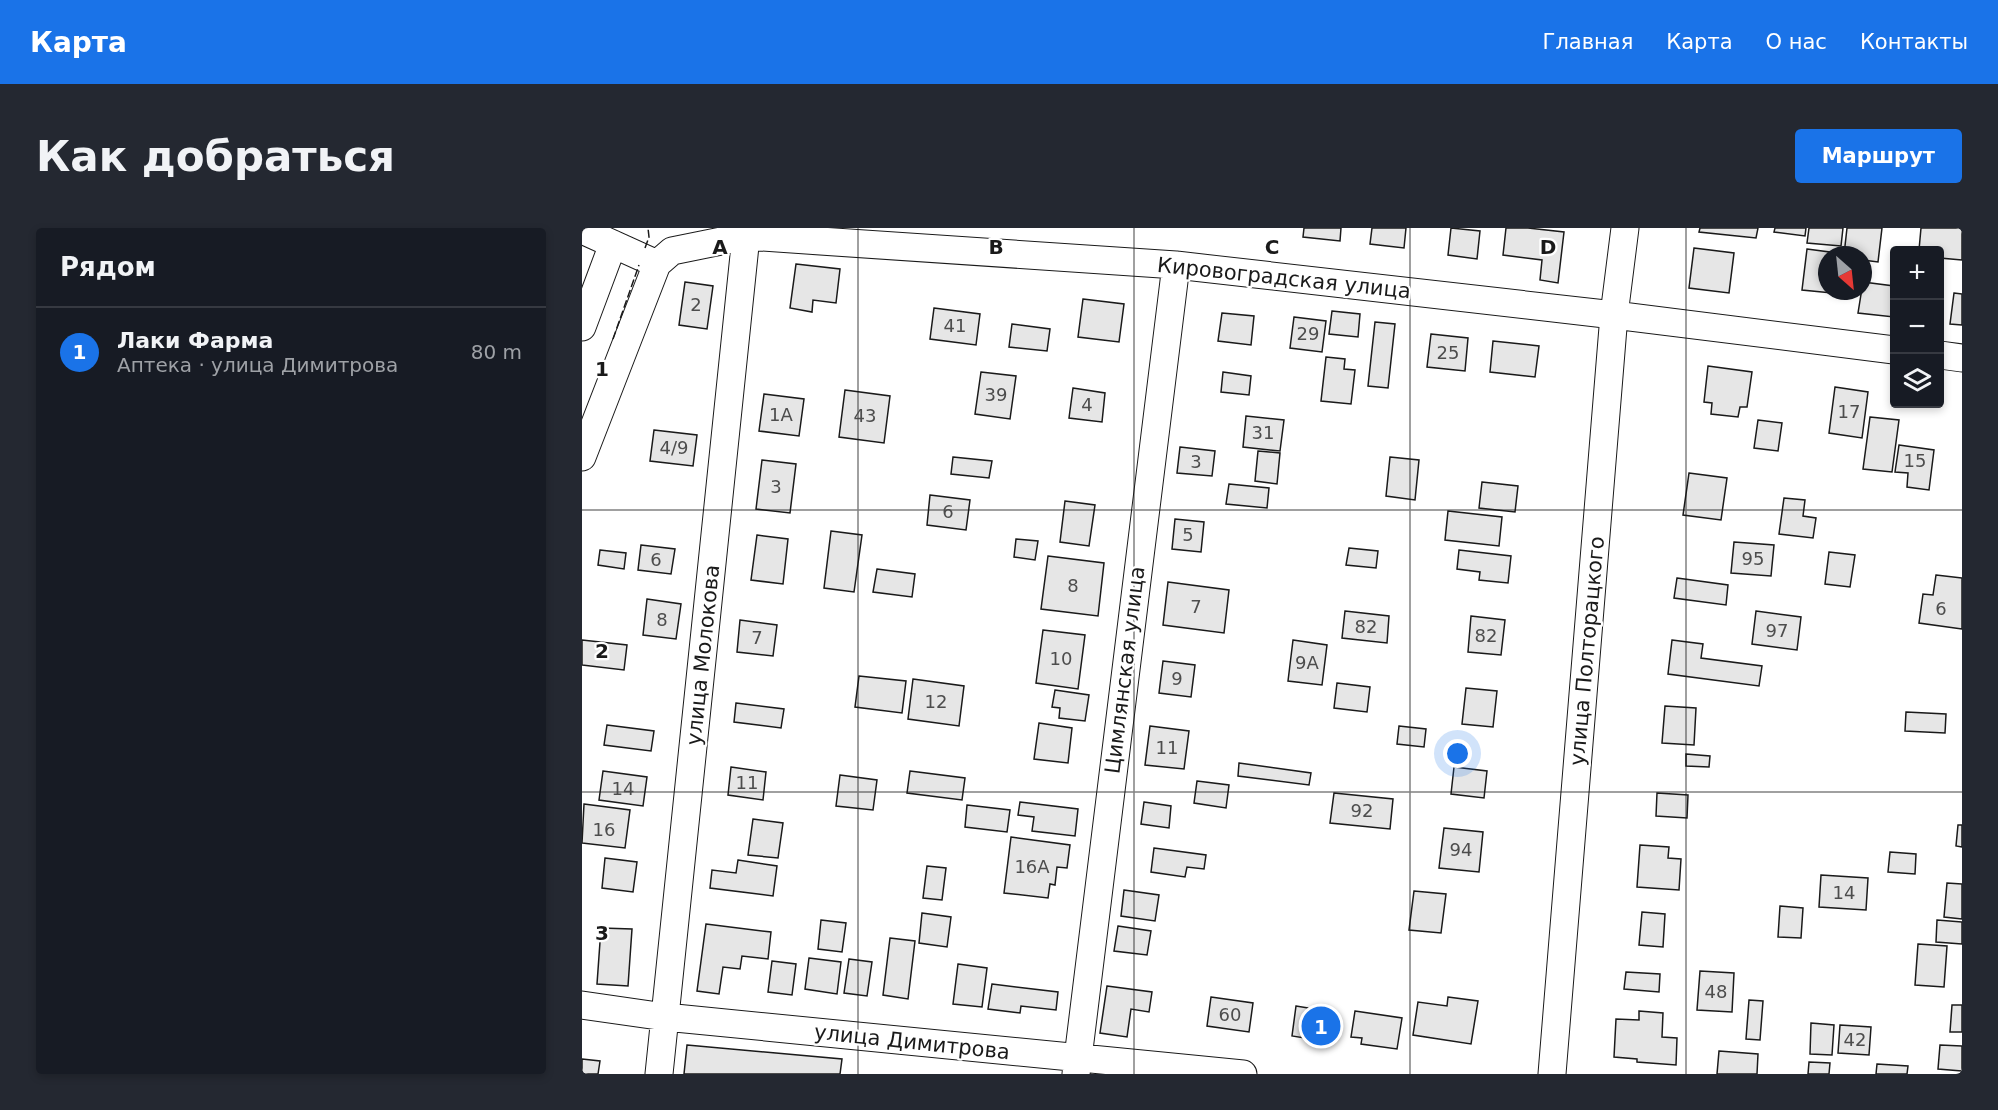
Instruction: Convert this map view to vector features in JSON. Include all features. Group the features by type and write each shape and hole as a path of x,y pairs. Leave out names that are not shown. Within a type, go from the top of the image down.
{"street":[{"name":"улица Полторацкого","path":"1552,1074 1614,315 1625,228"},
{"path":"582,230 613,244 665,257 592,404 582,457"},
{"name":"Кировоградская улица","path":"665,257 746,236 1176,265 1614,315 1890,350"},
{"name":"улица Молокова","path":"659,1074 746,236"},
{"path":"582,327 613,244"},
{"name":"Цимлянская улица","path":"1077,1066 1176,265"},
{"path":"1944,356 1962,358"},
{"name":"улица Димитрова","path":"582,1005 1077,1066 1243,1074"}],"building":[{"path":"1304,228 1341,228 1340,241 1303,237"},
{"path":"1372,228 1406,228 1404,248 1370,244"},
{"path":"1451,228 1480,231 1477,259 1448,255"},
{"path":"1506,228 1564,232 1558,283 1540,280 1542,260 1503,255"},
{"path":"1700,228 1758,228 1756,238 1699,232"},
{"path":"1775,228 1806,228 1805,236 1774,232"},
{"path":"1809,228 1843,228 1841,246 1807,243"},
{"path":"1847,228 1882,228 1878,262 1872,261 1872,246 1845,246"},
{"path":"1921,228 1962,228 1962,260 1944,258 1944,246 1919,246"},
{"path":"1694,248 1734,253 1729,293 1689,288"},
{"path":"1807,249 1818,250 1818,292 1802,290"},
{"path":"796,264 840,269 836,303 813,300 812,312 790,308"},
{"path":"685,282 713,286 707,329 679,325"},
{"path":"1872,283 1890,285 1890,317 1858,313 1860,300 1872,300"},
{"path":"1954,293 1962,294 1962,325 1950,324"},
{"path":"1083,299 1124,304 1119,342 1078,337"},
{"path":"934,308 980,314 976,345 930,339"},
{"path":"1332,311 1360,314 1358,337 1329,334"},
{"path":"1222,313 1254,316 1251,345 1218,341"},
{"path":"1294,317 1326,321 1322,352 1290,348"},
{"path":"1375,322 1395,324 1388,388 1368,386"},
{"path":"1012,324 1050,329 1047,351 1009,347"},
{"path":"1431,334 1468,338 1465,371 1427,367"},
{"path":"1493,341 1539,346 1535,377 1490,372"},
{"path":"1326,357 1345,359 1344,369 1355,370 1351,404 1321,401"},
{"path":"1708,366 1752,372 1747,407 1740,407 1738,417 1711,414 1712,403 1704,402"},
{"path":"981,372 1016,376 1010,419 975,414"},
{"path":"1223,372 1251,376 1249,395 1221,392"},
{"path":"1835,387 1868,392 1862,438 1829,433"},
{"path":"1073,388 1105,393 1102,422 1069,418"},
{"path":"845,390 890,396 884,443 839,437"},
{"path":"764,394 804,399 799,436 759,431"},
{"path":"1246,416 1284,420 1280,451 1243,447"},
{"path":"1870,417 1899,420 1892,472 1863,469"},
{"path":"1758,420 1782,423 1778,451 1754,448"},
{"path":"654,430 697,435 693,466 650,461"},
{"path":"1899,445 1934,450 1929,490 1907,487 1908,473 1895,472"},
{"path":"1180,447 1215,451 1212,476 1177,473"},
{"path":"1258,451 1280,453 1277,484 1255,481"},
{"path":"953,457 992,461 989,478 951,474"},
{"path":"1390,457 1419,460 1415,500 1386,496"},
{"path":"762,460 796,464 790,513 756,509"},
{"path":"1689,473 1727,478 1721,520 1683,515"},
{"path":"1482,482 1518,486 1515,512 1479,508"},
{"path":"1229,484 1269,488 1267,508 1226,504"},
{"path":"930,495 970,500 966,530 927,525"},
{"path":"1784,498 1805,500 1803,516 1816,518 1813,538 1779,534"},
{"path":"1065,501 1095,505 1089,546 1060,542"},
{"path":"1448,511 1502,517 1499,546 1445,540"},
{"path":"1175,519 1204,522 1201,552 1172,549"},
{"path":"831,531 862,535 854,592 824,588"},
{"path":"757,535 788,539 783,584 751,580"},
{"path":"1016,539 1038,541 1035,560 1014,557"},
{"path":"1734,542 1774,545 1771,576 1731,573"},
{"path":"641,545 675,549 671,574 638,570"},
{"path":"1349,548 1378,551 1376,568 1346,565"},
{"path":"600,550 626,553 624,569 598,565"},
{"path":"1459,550 1511,556 1508,583 1479,580 1480,572 1457,569"},
{"path":"1829,552 1855,555 1850,587 1825,584"},
{"path":"1048,556 1104,563 1098,616 1041,609"},
{"path":"877,569 915,574 912,597 873,592"},
{"path":"1936,575 1962,578 1962,629 1919,623 1923,594 1933,595"},
{"path":"1677,578 1728,585 1726,605 1674,598"},
{"path":"1168,582 1229,590 1224,633 1163,625"},
{"path":"647,599 681,604 676,639 643,635"},
{"path":"1345,611 1389,616 1387,643 1342,638"},
{"path":"1756,611 1801,617 1797,650 1752,644"},
{"path":"1471,616 1505,620 1501,655 1468,652"},
{"path":"740,620 777,625 773,656 737,652"},
{"path":"1043,630 1085,635 1078,689 1036,683"},
{"path":"582,640 627,645 624,670 582,665"},
{"path":"1293,640 1327,645 1322,685 1288,681"},
{"path":"1672,640 1703,644 1701,658 1762,666 1759,686 1668,674"},
{"path":"1163,661 1195,665 1191,697 1159,693"},
{"path":"859,676 906,681 902,713 855,707"},
{"path":"913,679 964,686 959,726 908,719"},
{"path":"1337,683 1370,687 1367,712 1334,708"},
{"path":"1466,688 1497,691 1493,727 1462,724"},
{"path":"1055,690 1089,695 1085,721 1059,718 1060,708 1052,707"},
{"path":"736,703 784,709 781,728 734,722"},
{"path":"1665,706 1696,708 1694,745 1662,743"},
{"path":"1906,712 1946,714 1945,733 1905,731"},
{"path":"1039,723 1072,728 1068,763 1034,759"},
{"path":"607,725 654,731 651,751 604,745"},
{"path":"1150,726 1189,731 1184,769 1145,765"},
{"path":"1399,726 1426,729 1424,747 1397,744"},
{"path":"1686,754 1710,756 1709,767 1686,766"},
{"path":"1239,763 1311,773 1309,785 1238,776"},
{"path":"731,767 766,772 763,800 728,795"},
{"path":"1454,767 1487,771 1484,798 1451,794"},
{"path":"603,771 647,777 643,806 599,800"},
{"path":"910,771 965,778 962,800 907,793"},
{"path":"840,775 877,780 873,810 836,806"},
{"path":"1197,781 1229,785 1226,808 1194,803"},
{"path":"1334,793 1393,799 1390,829 1330,823"},
{"path":"1657,793 1688,795 1687,818 1656,816"},
{"path":"1020,802 1078,809 1075,836 1032,831 1034,817 1018,815"},
{"path":"1144,802 1171,806 1169,828 1141,824"},
{"path":"584,804 630,810 625,848 582,843"},
{"path":"967,805 1010,810 1007,832 965,827"},
{"path":"753,819 783,823 778,858 748,855"},
{"path":"1958,825 1962,825 1962,847 1956,846"},
{"path":"1444,828 1483,832 1479,872 1439,868"},
{"path":"1011,837 1070,845 1067,868 1057,867 1055,885 1050,884 1048,898 1004,893"},
{"path":"1640,845 1669,847 1668,858 1681,859 1679,890 1637,887"},
{"path":"1154,848 1206,855 1204,869 1187,867 1185,877 1151,872"},
{"path":"1890,852 1916,854 1915,874 1888,872"},
{"path":"605,858 637,862 633,892 602,888"},
{"path":"738,860 777,866 773,896 710,888 712,870 736,873"},
{"path":"927,866 946,868 942,900 923,898"},
{"path":"1821,875 1868,878 1866,910 1819,907"},
{"path":"1947,883 1962,884 1962,919 1944,917"},
{"path":"1124,890 1159,895 1155,921 1121,916"},
{"path":"1414,891 1446,894 1441,933 1409,930"},
{"path":"1780,906 1803,908 1801,938 1778,937"},
{"path":"1642,912 1665,914 1663,947 1639,945"},
{"path":"922,913 951,917 947,947 919,943"},
{"path":"821,920 846,923 842,952 818,949"},
{"path":"1937,920 1962,922 1962,944 1936,942"},
{"path":"706,924 771,932 768,959 742,956 740,969 723,967 719,994 697,991"},
{"path":"1118,926 1151,931 1147,955 1114,951"},
{"path":"601,928 632,929 628,986 597,984"},
{"path":"890,938 915,941 908,999 883,995"},
{"path":"1918,944 1947,946 1944,987 1915,985"},
{"path":"809,958 841,962 837,994 805,989"},
{"path":"849,959 872,962 867,996 844,993"},
{"path":"772,961 796,964 792,995 768,992"},
{"path":"958,964 987,968 982,1007 953,1004"},
{"path":"1700,971 1734,973 1732,1012 1697,1010"},
{"path":"1626,972 1660,974 1659,992 1624,989"},
{"path":"992,984 1058,992 1056,1010 1021,1006 1020,1013 988,1009"},
{"path":"1107,986 1152,992 1149,1012 1131,1009 1127,1037 1100,1033"},
{"path":"1211,997 1253,1003 1249,1032 1207,1026"},
{"path":"1448,997 1478,1001 1471,1044 1413,1035 1418,1002 1447,1006"},
{"path":"1749,1000 1763,1001 1760,1040 1746,1039"},
{"path":"1952,1005 1962,1005 1962,1032 1950,1032"},
{"path":"1296,1006 1327,1011 1323,1041 1292,1036"},
{"path":"1355,1011 1402,1018 1397,1049 1361,1044 1362,1038 1351,1037"},
{"path":"1639,1011 1663,1013 1662,1037 1677,1038 1676,1065 1637,1062 1637,1059 1614,1057 1616,1019 1639,1020"},
{"path":"1811,1023 1834,1025 1832,1055 1810,1054"},
{"path":"1840,1025 1871,1027 1869,1055 1838,1053"},
{"path":"687,1045 842,1059 840,1074 684,1074"},
{"path":"1940,1045 1962,1046 1962,1071 1938,1069"},
{"path":"1719,1051 1758,1054 1757,1074 1717,1074"},
{"path":"582,1059 600,1061 598,1074 582,1074"},
{"path":"1809,1062 1830,1063 1829,1074 1808,1074"},
{"path":"1877,1064 1908,1066 1907,1074 1876,1074"}],"fence":[{"path":"645,248 649,237 648,228"},
{"path":"613,339 639,265"}],"place":[{"name":"Лаки Фарма","path":"1321,1026"}]}
